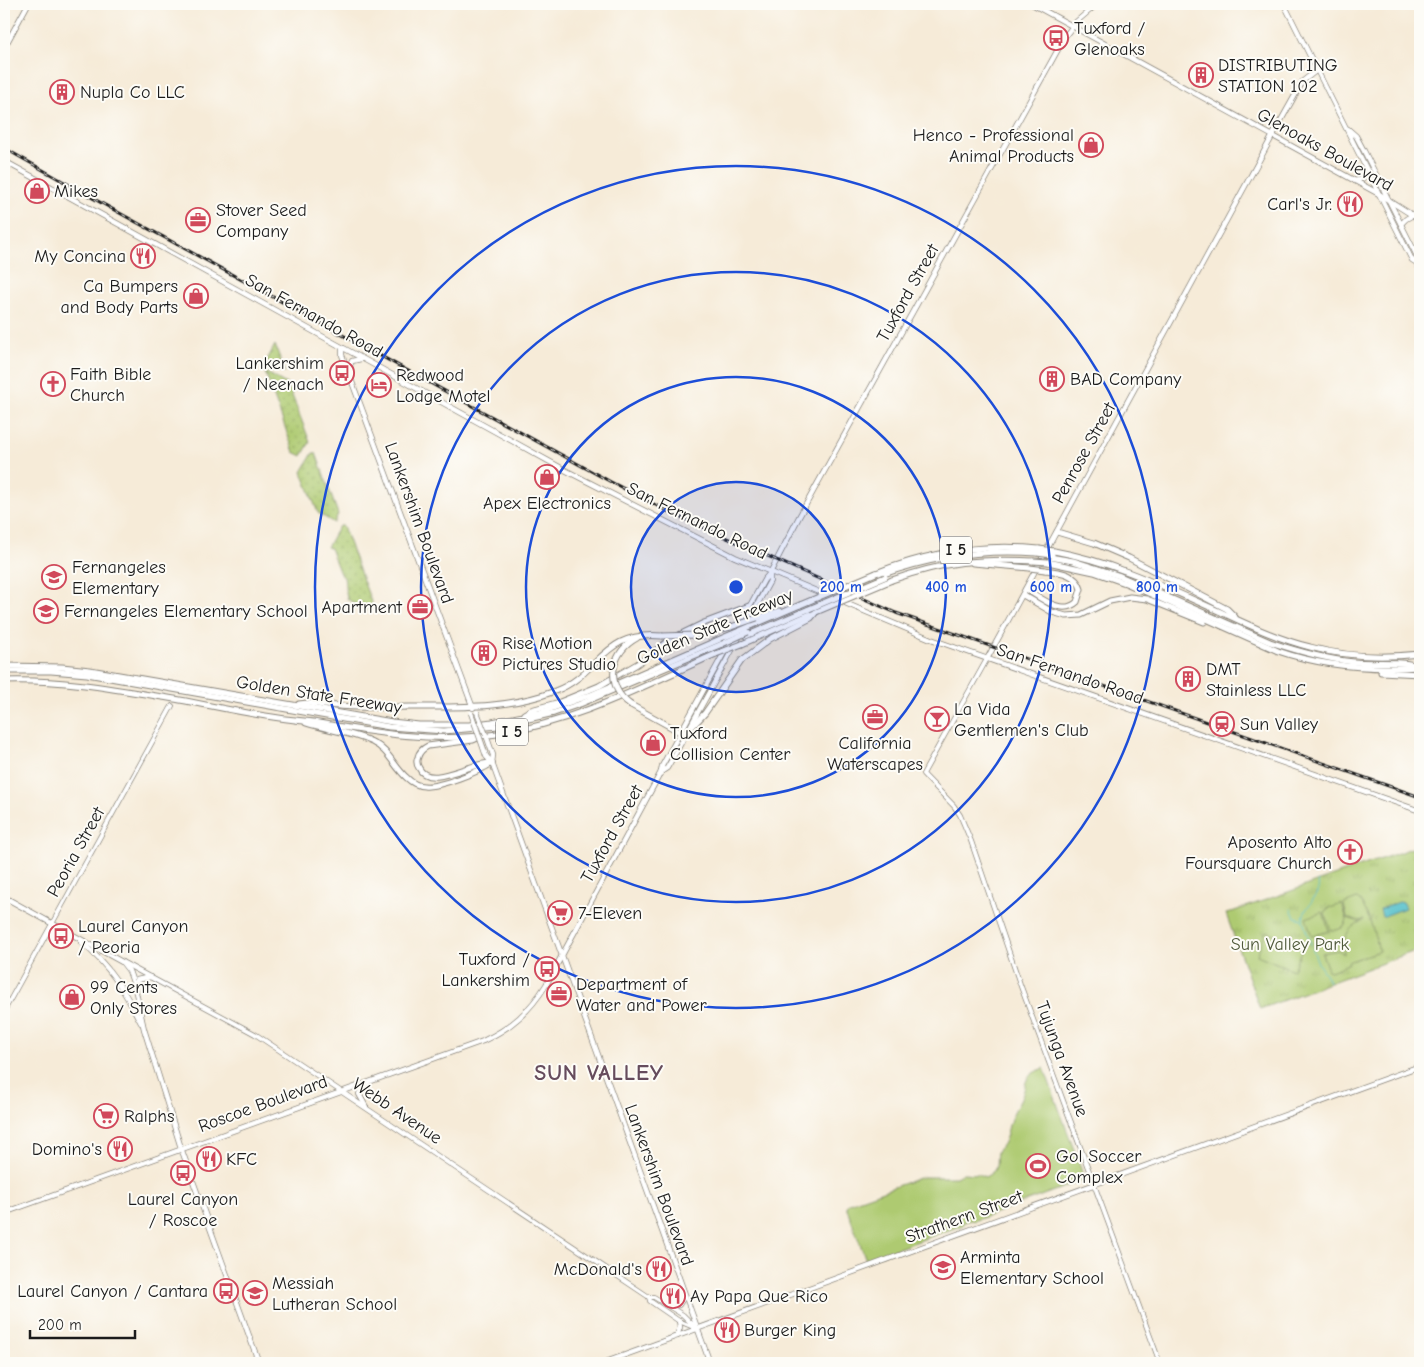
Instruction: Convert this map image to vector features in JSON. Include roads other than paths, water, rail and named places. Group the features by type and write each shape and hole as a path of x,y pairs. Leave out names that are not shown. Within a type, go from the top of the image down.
{"highway":[{"path":"1057,532 1094,543 1129,558 1227,609 1240,621"},
{"name":"Golden State Freeway","path":"4,666 90,670 392,722 419,725 469,725 516,718 578,700 793,608 805,607 881,575 910,560 944,552 991,547 1051,556 1079,556 1120,568 1278,637 1340,653 1395,657"},
{"path":"4,673 83,676 381,728 450,733 486,730 523,724 557,715 598,700 881,575 952,558 1036,554"},
{"name":"Golden State Freeway","path":"4,681 52,681 92,684 296,720 417,737 460,738 482,736 525,729 580,713 892,580 932,567 1036,554 1051,556 1128,584 1222,627 1294,656 1340,666 1368,669 1420,667"},
{"path":"1051,556 1080,560 1116,572 1251,631 1300,649 1352,659 1383,661 1420,653"},
{"path":"1051,556 1120,576 1270,642 1292,649 1352,662 1379,664 1410,663 1420,667"},
{"path":"964,562 1064,573 1076,579 1081,589 1077,602 1068,608 1059,607 1024,592"},
{"path":"1024,592 1052,612 1072,617 1081,616 1110,601 1123,598 1138,598 1147,599 1197,620 1222,627"},
{"path":"516,718 531,710 560,702 599,686 633,666 678,635 750,606"},
{"path":"793,608 731,627 696,635 642,636 632,641 618,654 613,679 616,689 631,704 680,732 687,732 705,714 742,660 770,639 811,618 816,612"},
{"path":"292,705 472,710 556,691 578,677 606,650 616,644 641,635 662,636"},
{"path":"1368,669 1388,673 1420,674"},
{"path":"296,720 372,742 389,755 407,778 419,786 441,784 485,768 492,763"},
{"path":"482,736 473,740 428,746 418,757 418,768 425,776 436,777 483,762 492,763"}],"main road":[{"path":"4,48 28,4"},
{"name":"Glenoaks Boulevard","path":"1032,4 1379,194 1420,220"},
{"name":"Tuxford Street","path":"662,772 662,766 680,732 764,580 770,573 1072,26 1096,4"},
{"path":"1284,4 1412,260 1417,263"},
{"name":"Penrose Street","path":"987,660 1299,87 1309,75 1317,70"},
{"path":"1348,129 1356,136 1418,258 1417,263 1420,270"},
{"name":"San Fernando Road","path":"4,161 564,469 718,549 770,573 879,619 987,660 1420,811"},
{"path":"1355,181 1363,178 1367,171"},
{"path":"1400,224 1406,218 1413,215"},
{"name":"Lankershim Boulevard","path":"342,348 342,355 472,710 486,756 492,763 710,1363"},
{"path":"352,382 351,362 363,359"},
{"name":"Tuxford Street","path":"504,1031 535,1002 562,956 662,772 667,768 770,581 770,573"},
{"path":"700,709 699,705 703,698 701,694"},
{"name":"Lankershim Boulevard","path":"472,710 477,712 493,755 492,763"},
{"path":"4,897 122,962 129,970 144,1029 181,1148 260,1363"},
{"path":"72,935 91,951 115,976 126,992 144,1029"},
{"path":"135,988 137,980 150,977"},
{"name":"Roscoe Boulevard","path":"4,1213 483,1041 504,1031"},
{"name":"Strathern Street","path":"603,1363 1420,1066"},
{"path":"366,1107 359,1091 371,1081"},
{"path":"677,1336 680,1327 679,1321"}],"street":[{"name":"Penrose Street","path":"924,774 987,660"},
{"name":"Peoria Street","path":"4,1011 172,706"},
{"name":"Tujunga Avenue","path":"924,774 954,806 971,841 1010,957 1160,1363"},
{"name":"Webb Avenue","path":"122,962 255,1034 649,1297 654,1297 670,1307 697,1329"},
{"path":"670,1307 679,1305 685,1296"},
{"name":"Webb Avenue","path":"649,1297 650,1301 679,1321 697,1329"}],"water":[{"path":"1402,901 1405,908 1382,917 1380,909"}],"waterway":[{"path":"1318,881 1319,887 1306,910 1303,920 1319,965 1329,982"},
{"path":"1291,909 1295,917 1302,919"}],"railway":[{"path":"4,148 611,482 675,515 896,613 1420,797"}],"place":[{"name":"Tuxford / Glenoaks","path":"1056,38"},
{"name":"DISTRIBUTING STATION 102","path":"1201,75"},
{"name":"Nupla Co LLC","path":"62,92"},
{"name":"Henco - Professional Animal Products","path":"1091,145"},
{"name":"Mikes","path":"37,191"},
{"name":"Carl's Jr.","path":"1350,204"},
{"name":"Stover Seed Company","path":"198,220"},
{"name":"My Concina","path":"143,256"},
{"name":"Ca Bumpers and Body Parts","path":"196,296"},
{"name":"Lankershim / Neenach","path":"342,373"},
{"name":"BAD Company","path":"1052,379"},
{"name":"Faith Bible Church","path":"53,384"},
{"name":"Redwood Lodge Motel","path":"379,385"},
{"name":"Apex Electronics","path":"547,477"},
{"name":"Fernangeles Elementary","path":"54,577"},
{"name":"Apartment","path":"420,607"},
{"name":"Fernangeles Elementary School","path":"46,611"},
{"name":"Rise Motion Pictures Studio","path":"484,653"},
{"name":"DMT Stainless LLC","path":"1188,679"},
{"name":"California Waterscapes","path":"875,717"},
{"name":"La Vida Gentlemen's Club","path":"937,719"},
{"name":"Sun Valley","path":"1222,724"},
{"name":"Tuxford Collision Center","path":"653,743"},
{"name":"Aposento Alto Foursquare Church","path":"1350,852"},
{"name":"7-Eleven","path":"560,913"},
{"name":"Laurel Canyon / Peoria","path":"61,936"},
{"name":"Tuxford / Lankershim","path":"547,969"},
{"name":"Department of Water and Power","path":"559,994"},
{"name":"99 Cents Only Stores","path":"72,997"},
{"name":"Ralphs","path":"106,1116"},
{"name":"Domino's","path":"120,1149"},
{"name":"KFC","path":"209,1159"},
{"name":"Gol Soccer Complex","path":"1038,1166"},
{"name":"Laurel Canyon / Roscoe","path":"183,1173"},
{"name":"Arminta Elementary School","path":"943,1267"},
{"name":"McDonald's","path":"659,1269"},
{"name":"Laurel Canyon / Cantara","path":"226,1291"},
{"name":"Messiah Lutheran School","path":"255,1293"},
{"name":"Ay Papa Que Rico","path":"673,1296"},
{"name":"Burger King","path":"727,1330"}],"district":[{"name":"SUN VALLEY","path":"599,1073"}],"park label":[{"name":"Sun Valley Park","path":"1290,944"}]}
